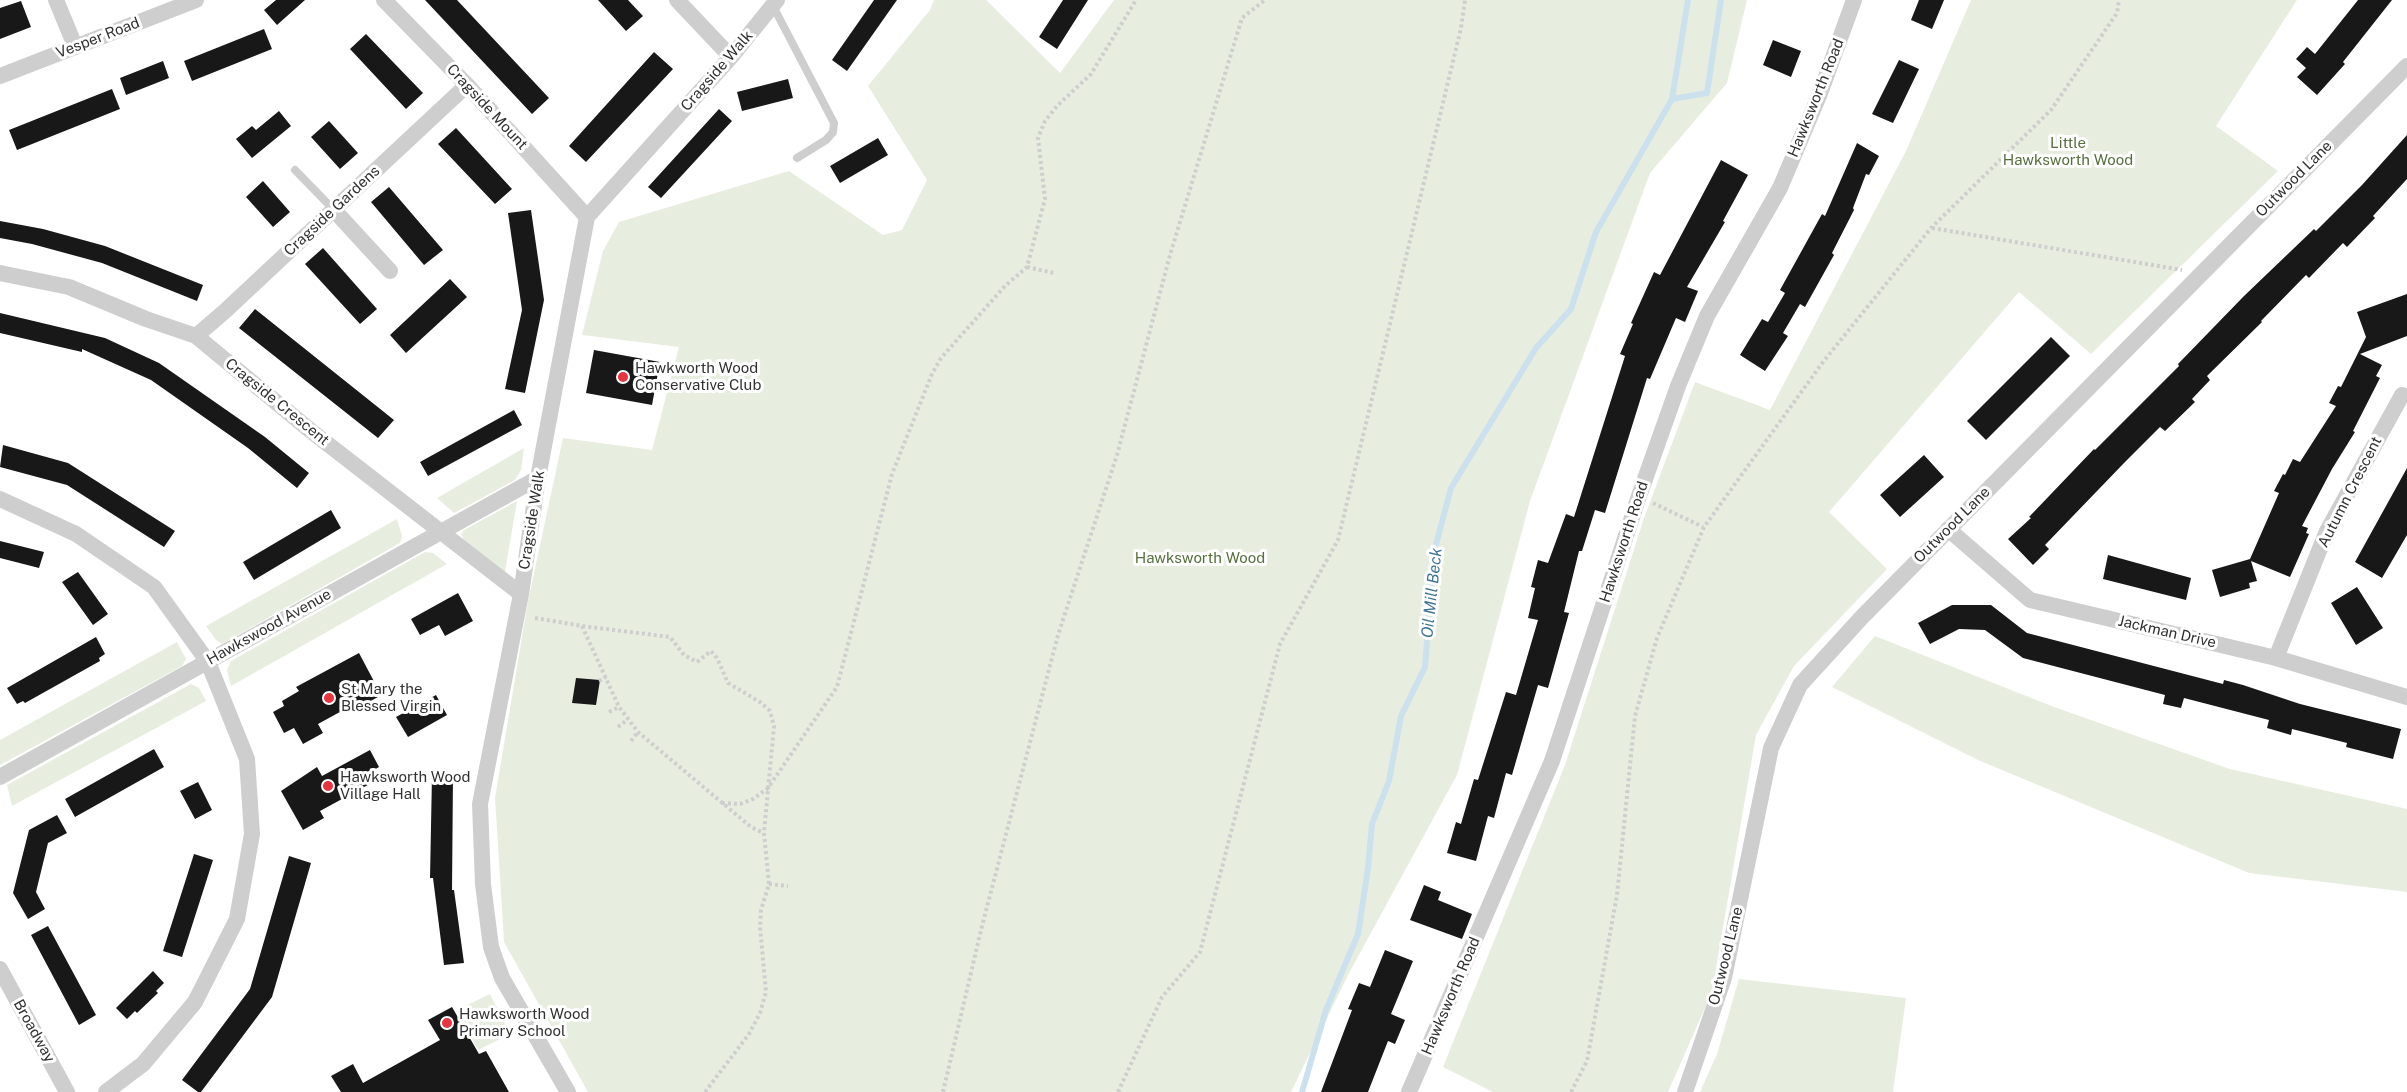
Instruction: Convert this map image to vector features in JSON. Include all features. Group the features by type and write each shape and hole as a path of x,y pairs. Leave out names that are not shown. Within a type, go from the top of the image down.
{"street":[{"path":"56,0 75,46"},
{"name":"Vesper Road","path":"0,76 196,0"},
{"name":"Cragside Mount","path":"384,0 467,85 587,217"},
{"path":"677,0 731,57"},
{"name":"Hawksworth Road","path":"1409,1092 1552,761 1639,496 1678,386 1707,316 1780,188 1819,96 1854,0"},
{"name":"Cragside Walk","path":"568,1092 502,978 491,947 483,884 480,804 521,594 538,478 587,217 731,57 775,3"},
{"name":"Outwood Lane","path":"1685,1092 1724,978 1771,748 1800,685 1862,617 1948,529 2407,66"},
{"name":"Cragside Gardens","path":"196,336 467,85"},
{"path":"333,209 390,271"},
{"name":"Cragside Crescent","path":"0,273 69,287 146,319 196,336 311,431 521,594"},
{"name":"Autumn Crescent","path":"2276,658 2327,531 2402,395"},
{"name":"Hawkswood Avenue","path":"0,777 538,478"},
{"path":"0,499 76,534 154,586 208,662 247,759 252,834 237,919 195,1002 143,1064 106,1092"},
{"name":"Jackman Drive","path":"1948,529 2030,600 2276,658 2407,697"},
{"name":"Broadway","path":"0,969 67,1092"}],"lane":[{"path":"775,3 834,123 833,132 826,140 796,158"},
{"path":"295,170 333,209"}],"path":[{"path":"722,803 740,804 753,799 768,788 837,687 892,474 932,374 941,358 1005,286 1027,267 1044,199 1038,138 1045,121 1057,106 1091,74 1136,0"},
{"path":"943,1092 981,930 1058,635 1117,455 1170,255 1242,18 1265,0"},
{"path":"1118,1092 1162,997 1200,952 1280,644 1338,540 1466,0"},
{"path":"1571,1092 1587,1061 1617,895 1635,716 1657,638 1704,527 1823,362 1931,228 2051,110 2117,13 2119,0"},
{"path":"1931,228 2201,273"},
{"path":"1027,267 1054,273"},
{"path":"1639,496 1704,527"},
{"path":"516,614 582,626 670,637 684,655 697,662 711,651 717,658 728,683 760,702 770,711 774,726 764,833 769,884 761,910 760,927 766,992 760,1013 748,1034 705,1092"},
{"path":"582,626 627,720 638,732 751,828 764,833"},
{"path":"599,681 606,677"},
{"path":"609,712 619,707"},
{"path":"618,727 627,720"},
{"path":"631,741 638,732"},
{"path":"769,884 788,886"}],"green space":[{"name":"Hawksworth Wood","path":"934,0 986,0 1060,73 1114,0 1747,0 1727,83 1650,173 1530,501 1457,775 1348,975 1291,1092 588,1092 504,942 495,798 528,601 563,438 652,450 679,347 582,335 603,251 619,222 789,171 883,235 902,230 927,180 868,86 930,10"},
{"name":"Little Hawksworth Wood","path":"1971,0 2297,0 2216,126 2278,171 2091,354 2019,292 1829,512 1887,569 1794,666 1756,735 1712,992 1668,1092 1493,1092 1443,1067 1565,765 1644,518 1695,382 1770,410 1906,151"},
{"path":"524,448 521,470 515,480 454,513 437,498"},
{"path":"517,501 505,572 464,540 461,534 464,530"},
{"path":"397,519 402,536 400,543 222,644 216,640 206,626"},
{"path":"425,552 433,553 447,564 231,686 227,670 231,661"},
{"path":"1875,636 2054,707 2230,769 2407,809 2407,892 2249,873 1978,760 1832,687"},
{"path":"177,642 186,659 182,666 0,765 0,740"},
{"path":"191,684 199,688 206,701 12,806 7,785"},
{"path":"1739,979 1906,998 1893,1092 1700,1092 1717,1054"},
{"path":"490,994 510,1034 478,1050 457,1010"}],"building":[{"path":"276,0 305,0 277,25 264,10"},
{"path":"425,0 457,0 549,98 532,114"},
{"path":"598,0 628,0 643,16 626,31"},
{"path":"874,0 897,0 847,71 832,60"},
{"path":"1063,0 1088,0 1057,49 1039,37"},
{"path":"1919,0 1944,0 1932,29 1911,20"},
{"path":"2358,0 2392,0 2343,62 2345,64 2317,95 2297,77 2306,68 2296,59 2307,47 2315,54"},
{"path":"21,1 31,27 0,39 0,8"},
{"path":"264,29 272,49 192,81 184,61"},
{"path":"366,34 423,93 406,109 350,49"},
{"path":"1773,40 1801,51 1791,77 1763,65"},
{"path":"654,52 673,69 586,162 569,146"},
{"path":"1899,60 1919,69 1893,123 1872,114"},
{"path":"163,61 169,78 126,95 120,78"},
{"path":"788,79 793,98 742,111 737,92"},
{"path":"112,89 120,109 17,150 9,130"},
{"path":"719,109 732,121 661,198 648,187"},
{"path":"279,111 291,126 252,158 236,139 252,126 256,130"},
{"path":"329,121 358,153 340,169 311,137"},
{"path":"456,128 512,189 495,204 438,144"},
{"path":"2407,135 2407,179 2373,216 2375,218 2347,247 2343,243 2309,278 2306,275 2207,376 2210,380 2192,399 2195,402 2165,431 2160,427 2125,462 2045,545 2049,549 2033,565 2008,539 2031,518 2029,517 2094,449 2179,366 2178,364 2244,296 2314,229 2316,231 2362,185"},
{"path":"878,138 888,155 840,183 830,166"},
{"path":"1857,143 1879,156 1869,175 1866,174 1854,210 1832,253 1834,255 1805,307 1800,304 1783,333 1788,336 1765,371 1740,355 1762,319 1768,322 1785,293 1780,290 1822,214 1825,216"},
{"path":"1721,160 1748,175 1723,221 1725,222 1687,287 1698,291 1685,322 1676,318 1650,379 1647,378 1605,513 1595,510 1582,551 1579,551 1564,612 1569,613 1548,688 1538,685 1512,775 1506,773 1494,818 1488,816 1476,861 1447,853 1456,822 1461,824 1474,779 1478,780 1506,692 1516,695 1538,620 1528,618 1535,588 1531,587 1538,560 1548,563 1566,514 1574,517 1625,356 1620,354 1633,324 1631,323 1654,272 1660,275"},
{"path":"263,181 290,212 273,227 246,197"},
{"path":"389,187 443,250 424,265 371,202"},
{"path":"531,210 544,300 525,393 505,389 522,310 508,213"},
{"path":"0,221 43,229 105,246 203,285 197,301 102,263 0,238"},
{"path":"323,248 377,309 360,324 305,264"},
{"path":"450,279 467,297 406,353 390,335"},
{"path":"2407,294 2407,336 2360,354 2382,365 2376,376 2380,378 2353,431 2355,432 2332,469 2302,526 2308,528 2306,533 2309,534 2290,577 2251,561 2257,581 2249,583 2250,588 2220,597 2212,570 2250,559 2279,493 2274,491 2283,474 2285,475 2293,459 2300,462 2336,406 2329,403 2338,386 2341,387 2366,337 2357,312"},
{"path":"255,309 394,420 378,438 239,328"},
{"path":"0,313 105,338 159,363 265,437 309,473 297,488 248,448 151,380 82,349 82,352 0,333"},
{"path":"2051,337 2070,356 1986,440 1967,421"},
{"name":"Hawkworth Wood Conservative Club","path":"594,350 660,362 652,405 586,393"},
{"path":"514,410 522,425 428,476 420,462"},
{"path":"3,445 68,463 175,531 164,547 67,485 0,467"},
{"path":"1924,455 1944,477 1900,517 1880,495"},
{"path":"2407,468 2407,535 2382,578 2355,562"},
{"path":"331,510 341,528 254,580 243,562"},
{"path":"0,541 44,552 39,568 0,558"},
{"path":"2108,555 2191,578 2186,600 2103,579"},
{"path":"78,572 108,614 93,625 62,582"},
{"path":"2357,587 2383,628 2356,645 2331,603"},
{"path":"458,593 473,621 445,636 439,625 420,635 411,619"},
{"path":"1952,605 1991,605 2027,633 2223,684 2224,680 2300,704 2401,729 2393,759 2346,747 2347,743 2292,729 2291,735 2267,728 2269,720 2184,698 2181,708 2163,704 2165,695 2023,658 1985,630 1959,629 1930,644 1918,623"},
{"path":"96,637 105,654 99,658 100,661 25,703 23,701 17,704 7,688"},
{"name":"St Mary the Blessed Virgin","path":"359,653 377,687 373,689 378,697 352,711 349,707 318,724 323,733 303,744 294,728 284,733 273,712 284,706 282,701 299,691 296,687"},
{"path":"576,678 600,680 596,705 572,703"},
{"path":"436,695 447,715 408,737 396,717"},
{"path":"154,749 164,767 75,817 65,799"},
{"name":"Hawksworth Wood Village Hall","path":"370,750 379,767 367,774 388,774 320,811 324,818 303,830 281,791 317,767 322,776"},
{"path":"432,775 453,775 452,890 454,890 464,963 444,965 433,878 430,878"},
{"path":"198,782 212,810 195,819 180,791"},
{"path":"57,815 67,833 48,843 36,892 45,909 28,919 13,893 29,830"},
{"path":"194,854 213,860 182,957 163,951"},
{"path":"289,856 311,863 272,997 201,1092 198,1092 182,1080 250,989"},
{"path":"1424,885 1441,892 1438,900 1472,914 1462,939 1410,920"},
{"path":"48,926 96,1015 79,1025 31,935"},
{"path":"1385,950 1413,961 1391,1014 1405,1020 1395,1044 1388,1041 1368,1092 1321,1092 1352,1010 1348,1009 1359,983 1370,987"},
{"path":"153,971 164,983 156,991 158,993 137,1013 135,1011 127,1019 116,1008"},
{"path":"452,1007 479,1054 486,1051 509,1092 341,1092 331,1076 353,1064 363,1083 440,1040 428,1020"}],"waterway":[{"name":"Oil Mill Beck","path":"1302,1092 1326,1010 1358,934 1372,824 1389,781 1401,716 1425,667 1434,552 1451,488 1536,348 1571,309 1596,232 1672,99 1688,0"},
{"path":"1672,99 1707,93 1721,0"}],"place":[{"name":"Hawkworth Wood Conservative Club","path":"623,377"},
{"name":"St Mary the Blessed Virgin","path":"329,698"},
{"name":"Hawksworth Wood Village Hall","path":"328,786"},
{"name":"Hawksworth Wood Primary School","path":"447,1023"}]}
